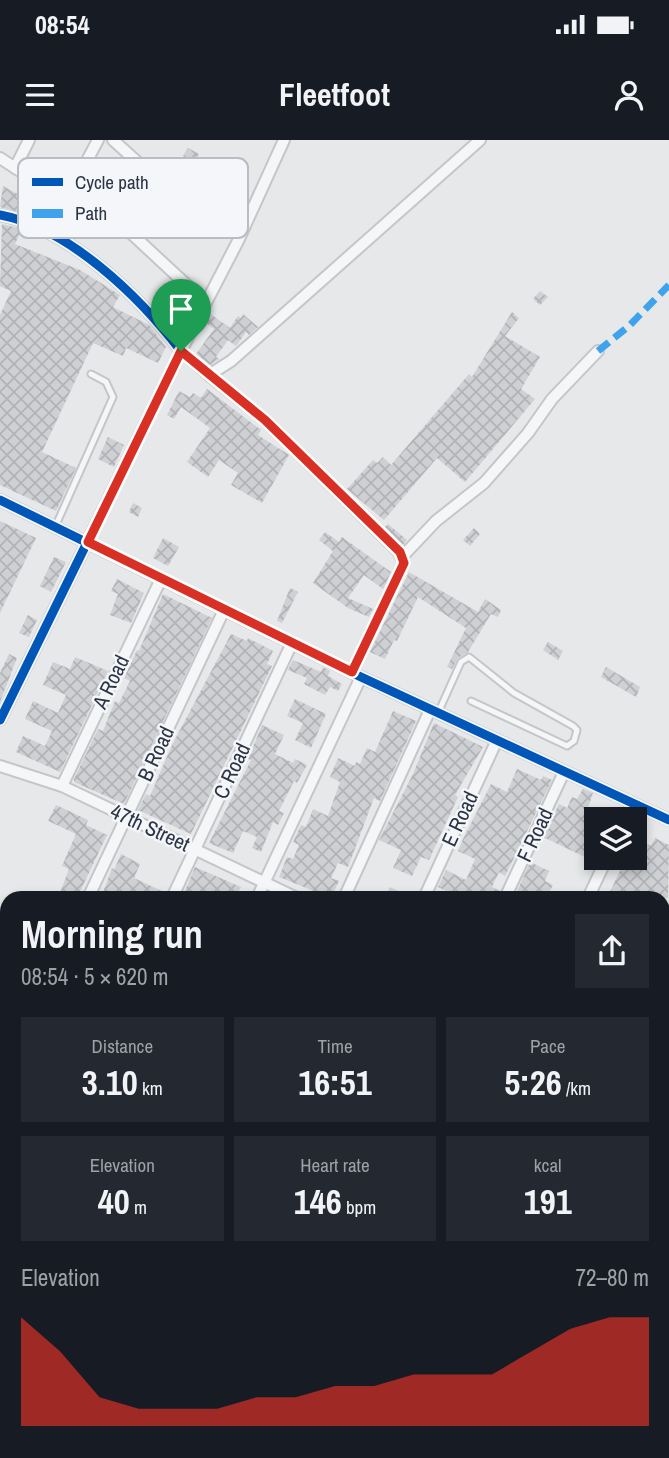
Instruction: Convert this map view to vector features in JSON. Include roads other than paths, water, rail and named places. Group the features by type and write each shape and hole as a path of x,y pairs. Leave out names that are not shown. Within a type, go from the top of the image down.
{"street":[{"path":"20,158 29,140"},
{"path":"89,158 98,140"},
{"path":"113,140 133,158"},
{"path":"248,219 284,140"},
{"path":"209,375 231,361 480,140"},
{"path":"0,158 18,170"},
{"path":"15,168 18,162"},
{"path":"0,215 18,221"},
{"path":"60,238 115,281 181,351 265,420 402,557 404,563 260,891"},
{"path":"136,238 205,302"},
{"path":"0,720 205,302 239,238"},
{"path":"402,557 436,520 467,498 503,463 552,399 598,351"},
{"path":"0,500 56,525 357,675 669,820"},
{"name":"A Road","path":"62,786 161,579"},
{"name":"B Road","path":"91,891 224,610"},
{"name":"C Road","path":"175,891 292,643"},
{"path":"347,891 434,711"},
{"name":"E Road","path":"427,891 497,740"},
{"name":"47th Street","path":"0,766 62,786 283,891"},
{"name":"F Road","path":"508,891 565,772"},
{"path":"630,807 632,803"},
{"path":"591,891 601,870"}],"lane":[{"path":"56,525 113,397 106,382 91,374"},
{"path":"434,711 461,662 469,657 514,693 573,726 577,730 574,741 567,746 471,701"}]}
